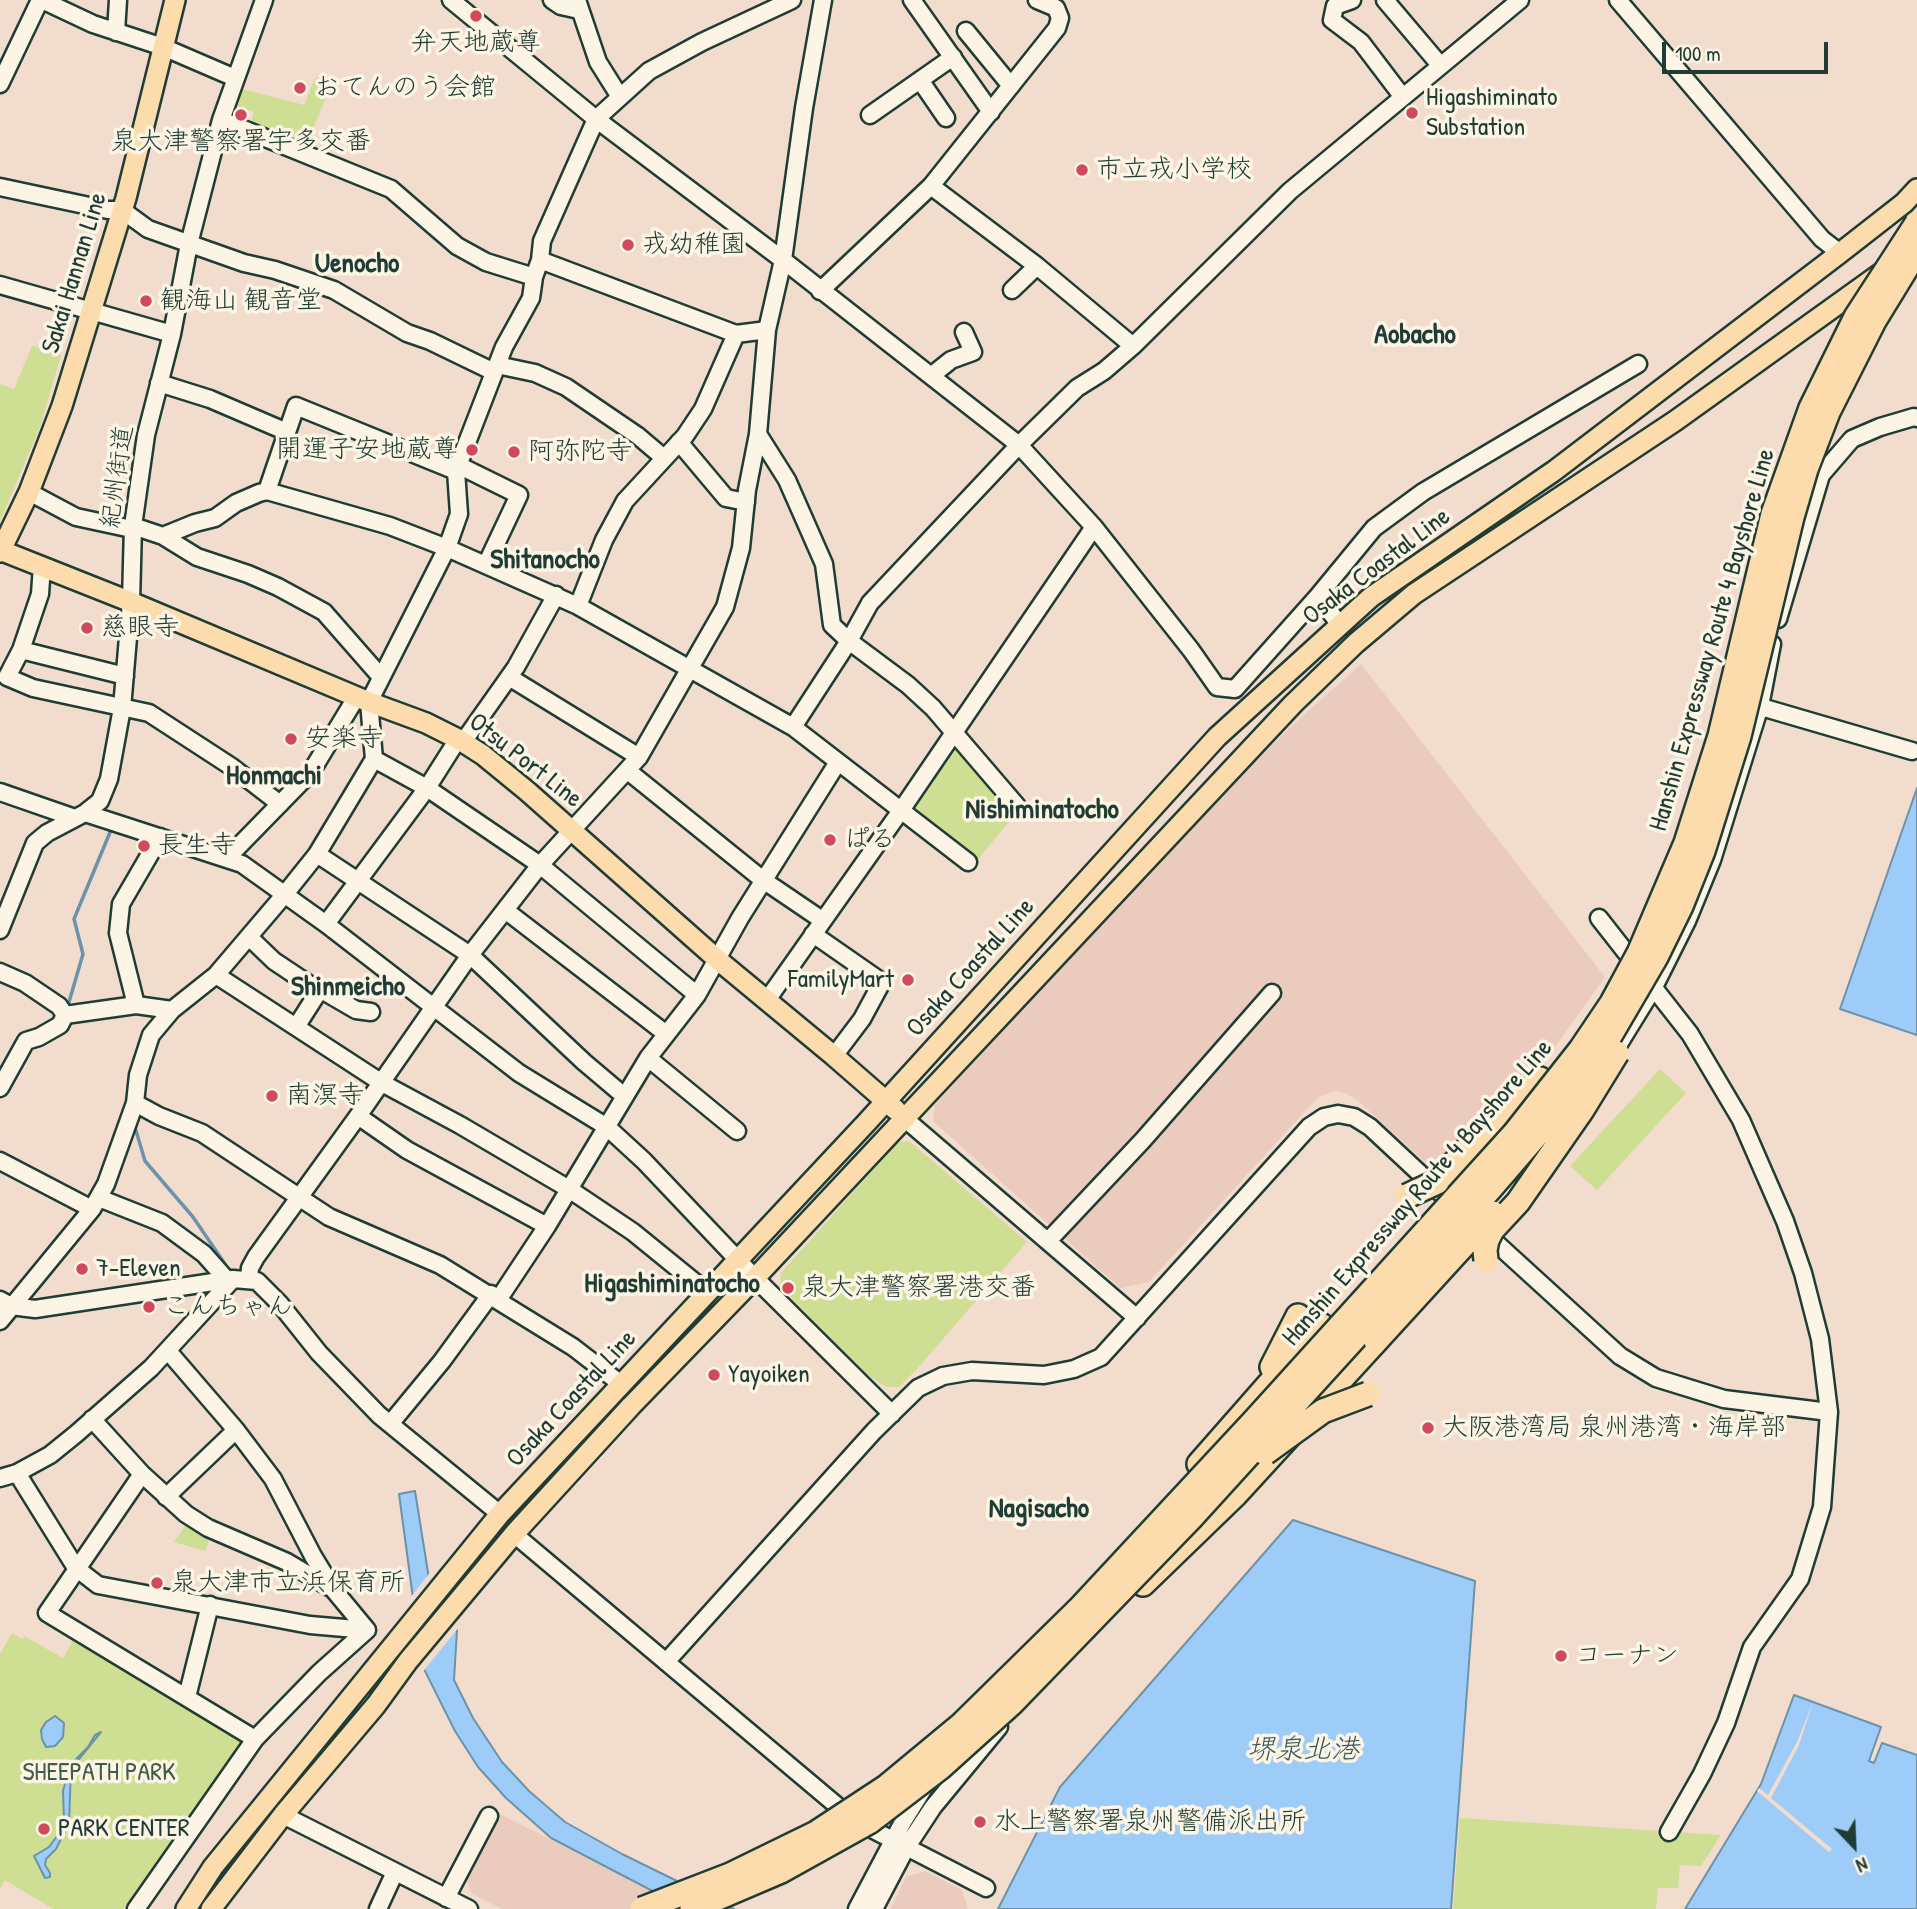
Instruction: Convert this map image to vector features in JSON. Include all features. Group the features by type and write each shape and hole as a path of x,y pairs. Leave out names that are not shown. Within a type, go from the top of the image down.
{"highway":[{"name":"Hanshin Expressway Route 4 Bayshore Line","path":"692,1909 760,1881 825,1848 905,1796 1012,1703 1191,1518 1490,1189 1559,1109 1597,1058 1623,1015 1673,902 1720,736 1759,569 1791,460 1834,359 1856,317 1917,223"},
{"name":"Hanshin Expressway Route 4 Bayshore Line","path":"642,1909 773,1856 834,1822 886,1787 1000,1689 1122,1563 1476,1176 1547,1094 1612,1003 1639,953 1703,851 1736,747 1778,568 1806,469 1828,412 1850,366 1917,250"},
{"path":"1199,1464 1575,1040 1607,1000 1673,902"},
{"path":"1486,1260 1487,1240 1492,1230 1518,1202 1582,1110 1631,1027 1653,981 1673,902"},
{"path":"1407,1196 1437,1182 1469,1147 1540,1079"},
{"path":"1143,1584 1235,1494 1530,1171 1582,1110"},
{"path":"1122,1563 1254,1395 1298,1317"},
{"path":"1096,1619 1214,1498 1274,1445 1323,1411 1368,1394"}],"main road":[{"name":"Sakai Hannan Line","path":"0,551 29,492 62,406 92,312 122,210 175,0"},
{"name":"Osaka Coastal Line","path":"186,1909 221,1856 500,1514 739,1261 1217,737 1371,597 1554,471 1840,253 1904,203 1917,189"},
{"name":"Osaka Coastal Line","path":"211,1909 282,1815 514,1534 1235,764 1356,643 1414,594 1675,421 1835,304 1917,250"},
{"name":"Otsu Port Line","path":"0,551 426,723 460,741 519,784 718,960 904,1118"}],"street":[{"path":"0,84 41,0 93,24 163,47 235,78"},
{"path":"116,32 118,0"},
{"name":"紀州街道","path":"0,930 35,843 100,801 109,779 122,708 131,602 133,526 146,435 221,120 264,0"},
{"path":"451,0 596,119 783,260 1019,445 1094,527 1217,687 1235,689 1374,528 1413,499 1638,364"},
{"path":"552,0 561,6 578,5 598,61 620,97"},
{"path":"231,859 234,851 311,772 381,677 447,548 459,514 457,468 495,368 531,298 542,241 596,119 649,71 702,42 792,0"},
{"path":"0,1478 17,1473 50,1455 169,1351 236,1279 250,1268 470,955 540,865 639,757 725,607 741,548 758,433 767,330 783,260 804,107 823,0"},
{"path":"912,0 990,112"},
{"path":"820,291 931,186 1057,29 1060,18 1056,8 1037,0"},
{"path":"1352,0 1335,6 1332,20 1361,42 1402,96"},
{"path":"1385,0 1440,65"},
{"path":"793,727 849,641 870,603 1019,445 1077,388 1133,346 1290,191 1520,0"},
{"path":"1618,0 1822,239 1840,253"},
{"path":"966,31 1011,86"},
{"path":"870,115 953,57"},
{"path":"920,80 946,118"},
{"path":"221,120 391,189 457,246 486,262 534,277"},
{"path":"931,186 1037,266 1133,346"},
{"path":"0,187 107,210 122,210 148,229 334,290 407,333 495,368 535,373 566,387 638,436 664,458"},
{"path":"540,260 736,334 767,330"},
{"path":"1012,290 1037,266"},
{"path":"0,285 172,334"},
{"path":"931,376 951,360 972,352 964,332"},
{"path":"578,606 604,540 625,501 679,442 703,409 736,334"},
{"path":"159,383 210,399 287,432"},
{"path":"267,491 296,406 519,495 486,565"},
{"path":"857,1909 899,1844 992,1734 1143,1584 1474,1224 1577,1105 1654,987 1687,921 1712,860 1760,706 1773,634 1821,475 1852,439 1914,416 1917,418"},
{"path":"758,433 787,480 824,564 832,625 933,708 1017,806"},
{"path":"679,442 726,498 746,502"},
{"path":"163,536 215,518 236,503 267,491 390,526 447,548 578,606 793,727 968,862"},
{"path":"29,492 76,517 127,528 133,526 163,536 197,557 278,587 324,612 381,677"},
{"path":"767,1000 954,734 1094,527"},
{"path":"42,566 40,594 21,650 3,685 33,688 149,713 232,767 280,804"},
{"path":"326,924 509,677 556,595"},
{"path":"1318,596 1340,625"},
{"path":"874,1909 922,1789 950,1752 1026,1660 1199,1464 1446,1198 1551,1076 1591,1018 1627,955 1674,851 1726,697 1773,634"},
{"path":"21,650 125,676"},
{"path":"509,677 639,757"},
{"path":"1726,697 1912,751"},
{"path":"0,1321 6,1303 96,1203 106,1184 135,1103 138,1075 151,1035 172,1010 216,975 285,894 317,854 374,759 363,699"},
{"path":"374,759 427,788 540,865 697,995"},
{"path":"390,1424 494,1297 547,1226 607,1127 623,1095 666,1033 697,995 740,918 838,762"},
{"path":"628,771 883,982 862,1019 834,1056"},
{"path":"0,792 160,837 242,864 326,924 519,1073 607,1127 644,1161 755,1278 892,1413"},
{"path":"136,1005 118,933 121,904 160,837"},
{"path":"317,854 470,955 623,1095"},
{"path":"505,910 666,1033"},
{"path":"1599,918 1690,1034 1741,1120 1760,1160 1803,1273 1820,1339 1829,1412 1822,1507 1800,1580 1752,1647 1721,1733 1702,1774 1669,1832"},
{"path":"249,937 274,961 319,991 356,1010 371,1012"},
{"path":"0,972 25,983 59,1006 65,1015"},
{"path":"216,975 382,1083 569,1189 633,1231 708,1293"},
{"path":"296,1027 319,991"},
{"path":"1048,1241 1143,1140 1272,993"},
{"path":"65,1015 136,1005 172,1010"},
{"path":"0,1088 26,1041 60,1025 65,1015"},
{"path":"648,1058 737,1131"},
{"path":"135,1103 202,1133 329,1217 440,1265 573,1347 621,1384"},
{"path":"666,1662 892,1413 918,1388 943,1376 972,1371 1044,1375 1074,1369 1101,1357 1309,1127 1324,1117 1338,1114 1354,1116 1370,1127 1620,1356 1656,1378 1724,1399 1829,1412"},
{"path":"358,1116 407,1150 547,1226"},
{"path":"904,1118 1137,1318"},
{"path":"0,1161 96,1203 162,1223 236,1279"},
{"path":"6,1303 35,1309 236,1279 257,1281 265,1287 319,1353 390,1424 500,1514"},
{"path":"169,1351 236,1430 273,1479 333,1589 367,1630"},
{"path":"92,1419 142,1474 186,1514 208,1528 286,1562 333,1589"},
{"path":"166,1497 236,1430"},
{"path":"17,1473 76,1568 98,1585 310,1625 367,1630"},
{"path":"142,1474 47,1613 256,1739"},
{"path":"514,1534 830,1801 899,1844 986,1888"},
{"path":"187,1697 211,1605"},
{"path":"136,1909 256,1739 319,1673 367,1630"},
{"path":"282,1815 469,1909"},
{"path":"446,1898 489,1816"},
{"path":"378,1909 395,1872"}],"shaded area":[{"path":"1361,664 1605,977 1538,1071 1498,1102 1438,1174 1356,1099 1334,1091 1317,1098 1149,1282 1120,1288 933,1121 935,1105 1215,800"},
{"path":"500,1814 687,1909 502,1909 472,1894 466,1878"},
{"path":"925,1871 962,1890 968,1909 890,1909 906,1877"}],"green space":[{"path":"315,78 330,79 331,87 305,146 250,127 254,112 233,105 238,88 304,105"},
{"path":"32,346 62,352 40,427 0,521 0,384 14,389"},
{"path":"953,739 1016,813 975,863 907,809"},
{"path":"1660,1069 1686,1093 1597,1190 1570,1166"},
{"path":"909,1141 1027,1242 916,1370 899,1387 886,1387 867,1374 790,1297 796,1289 787,1280 780,1286 781,1273 897,1143"},
{"path":"187,1523 211,1535 205,1551 174,1542"},
{"name":"SHEEPATH PARK","path":"12,1633 22,1639 24,1636 63,1658 73,1641 245,1740 123,1909 53,1909 5,1880 0,1889 0,1654"},
{"path":"1460,1818 1721,1835 1701,1866 1680,1865 1678,1888 1658,1888 1656,1909 1453,1909"}],"water":[{"path":"1917,788 1917,1035 1840,1009"},
{"path":"415,1491 434,1610 457,1630 454,1680 473,1718 502,1762 529,1791 565,1822 622,1854 734,1909 687,1909 551,1838 506,1798 478,1767 455,1731 422,1665 399,1494"},
{"name":"堺泉北港","path":"1293,1520 1475,1581 1451,1909 998,1909 1060,1787"},
{"path":"1794,1695 1881,1727 1869,1761 1874,1763 1882,1743 1917,1755 1917,1909 1685,1909 1761,1784"},
{"path":"55,1716 64,1723 63,1737 55,1746 46,1747 41,1730 46,1722"},
{"path":"101,1732 71,1769 69,1823 56,1849 46,1859 45,1865 50,1877 45,1878 34,1856 49,1847 60,1832 64,1820 63,1791 70,1765 88,1747 95,1735"}],"pier":[{"path":"432,1570 437,1609 459,1627 422,1673 410,1598"},
{"path":"1813,1702 1799,1745 1771,1798 1832,1849 1829,1852 1757,1791 1759,1788 1768,1795 1797,1742"}],"waterway":[{"path":"69,1002 83,954 74,919 111,830"},
{"path":"134,1124 145,1161 193,1217 225,1264"}],"place":[{"name":"弁天地蔵尊","path":"476,16"},
{"name":"おてんのう会館","path":"300,88"},
{"name":"Higashiminato Substation","path":"1412,113"},
{"name":"泉大津警察署宇多交番","path":"241,115"},
{"name":"市立戎小学校","path":"1082,170"},
{"name":"戎幼稚園","path":"628,245"},
{"name":"観海山 観音堂","path":"146,301"},
{"name":"開運子安地蔵尊","path":"472,450"},
{"name":"阿弥陀寺","path":"514,452"},
{"name":"慈眼寺","path":"87,628"},
{"name":"安楽寺","path":"291,739"},
{"name":"ぱる","path":"830,840"},
{"name":"長生寺","path":"144,846"},
{"name":"FamilyMart","path":"908,980"},
{"name":"南溟寺","path":"272,1096"},
{"name":"7-Eleven","path":"82,1269"},
{"name":"泉大津警察署港交番","path":"788,1288"},
{"name":"こんちゃん","path":"149,1307"},
{"name":"Yayoiken","path":"714,1375"},
{"name":"大阪港湾局 泉州港湾・海岸部","path":"1428,1428"},
{"name":"泉大津市立浜保育所","path":"157,1583"},
{"name":"コーナン","path":"1561,1656"},
{"name":"水上警察署泉州警備派出所","path":"980,1822"},
{"name":"PARK CENTER","path":"44,1829"}],"district":[{"name":"Uenocho","path":"357,265"},
{"name":"Aobacho","path":"1415,336"},
{"name":"Shitanocho","path":"545,561"},
{"name":"Honmachi","path":"274,777"},
{"name":"Nishiminatocho","path":"1042,811"},
{"name":"Shinmeicho","path":"348,988"},
{"name":"Higashiminatocho","path":"672,1285"},
{"name":"Nagisacho","path":"1039,1510"}]}
